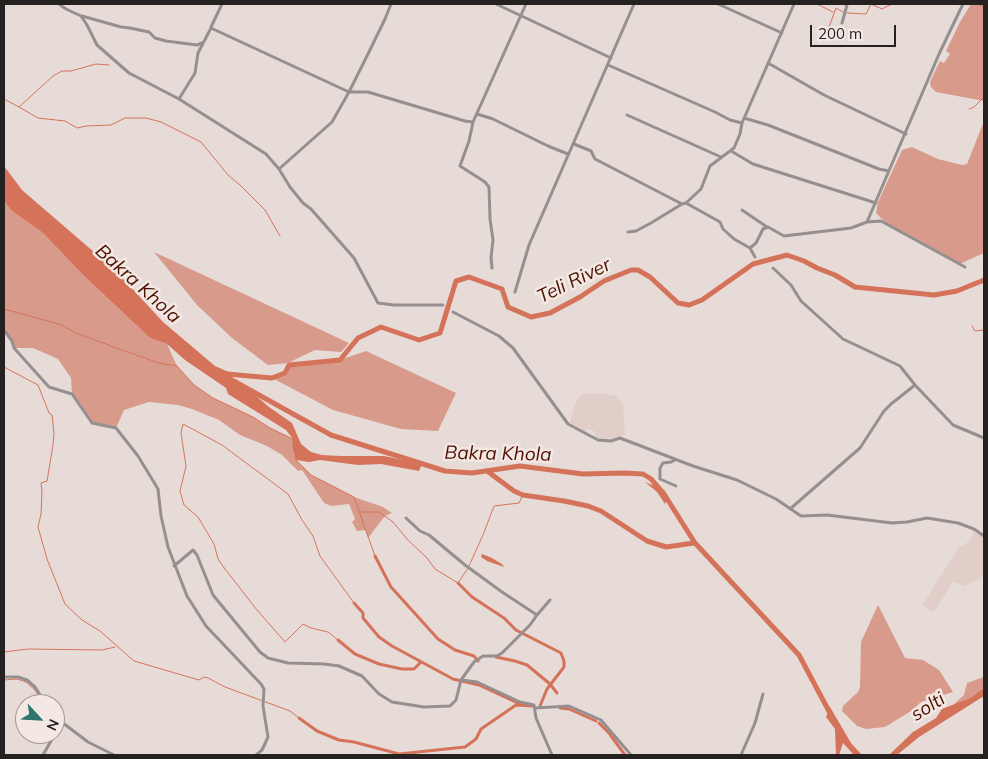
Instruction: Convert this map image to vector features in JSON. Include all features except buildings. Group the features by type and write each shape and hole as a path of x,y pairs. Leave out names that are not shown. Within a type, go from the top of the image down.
{"street":[{"path":"58,4 81,16 121,28 148,32 155,38 166,41 197,45 202,43"},
{"path":"179,99 195,74 198,53 222,4"},
{"path":"279,169 332,122 350,92 391,4"},
{"path":"496,4 611,58"},
{"path":"492,268 493,240 489,187 486,182 460,166 469,141 473,122 526,4"},
{"path":"515,292 529,245 634,4"},
{"path":"718,4 782,32"},
{"path":"628,232 636,231 651,223 698,192 710,166 734,148 744,118 794,4"},
{"path":"842,23 847,5 845,4"},
{"path":"867,222 939,54 963,4"},
{"path":"81,16 97,45 129,73 179,99 266,154 298,197 354,258 378,303 443,306"},
{"path":"211,28 350,92 368,92 473,122"},
{"path":"768,63 824,95 906,134"},
{"path":"608,64 730,120 742,123"},
{"path":"477,114 493,119 568,154"},
{"path":"627,116 721,157"},
{"path":"744,118 768,125 868,163 879,169 889,171"},
{"path":"574,144 592,152 594,159 718,221 723,229 734,239 750,248 755,256"},
{"path":"731,151 753,164 876,203"},
{"path":"742,210 784,236 851,228 867,222 882,221 965,267"},
{"path":"750,248 756,242 763,229 768,227"},
{"path":"774,268 791,284 801,300 836,333 850,343 865,348 900,366 915,385 953,425 984,438"},
{"path":"453,312 499,336 513,348 568,424 598,440 611,441 620,438 737,480 776,499 801,516 827,515 892,523 927,518 958,523 974,529 984,536"},
{"path":"4,330 12,341 14,348 49,387 72,394 92,423 116,428 158,489 163,528 174,566 187,596 206,626 264,689 263,706 268,737 262,750 256,755"},
{"path":"790,509 860,448 884,411 915,385"},
{"path":"676,459 663,463 660,468 660,479 676,486"},
{"path":"406,518 465,565 537,615"},
{"path":"174,566 193,550 213,595 260,652 268,658 288,663 339,666 362,676 378,694 392,702 424,707 450,706 456,700 463,678 474,662 482,656 497,656 502,653 530,626 550,600"},
{"path":"4,677 18,677 27,680 40,694"},
{"path":"463,678 520,702 534,704 536,718 552,755"},
{"path":"741,755 755,723 763,694"},
{"path":"536,708 569,706 601,720 630,755"},
{"path":"65,726 88,742 114,755"},
{"path":"43,755 49,744"}],"shaded area":[{"path":"971,4 984,4 984,101 936,92 931,87 930,82 940,61 944,63 950,54 946,51"},
{"path":"984,121 984,253 962,263 956,263 890,227 876,213 878,202 902,150 912,147 938,159 962,165 967,164"},
{"path":"4,166 22,190 116,271 163,322 215,366 233,374 227,377 248,389 292,423 301,444 311,452 322,455 384,456 422,464 419,471 381,464 358,465 320,460 309,462 296,460 293,450 293,439 286,430 228,394 226,388 185,360 167,344 150,338 83,275 43,233 12,211 4,201"},
{"path":"4,201 12,211 43,233 83,275 150,338 167,344 177,366 194,385 213,398 293,439 293,450 296,460 311,475 354,497 383,507 392,513 385,516 368,538 365,530 357,531 352,522 355,519 349,504 331,506 324,503 302,470 298,471 282,455 267,446 240,435 219,420 192,409 178,405 149,402 124,410 116,428 92,423 72,394 71,378 58,359 33,348 14,348 12,341 4,330"},
{"path":"154,252 349,343 341,352 315,350 288,363 268,365 232,338 197,305"},
{"path":"366,351 456,393 438,431 401,429 333,410 272,378 285,373 289,365 340,360"},
{"path":"599,393 616,396 623,405 625,435 608,440 594,438 596,433 594,431 588,429 585,432 570,423 575,404 582,394"},
{"path":"645,482 664,490 668,496 665,504 657,492"},
{"path":"974,529 984,536 984,572 980,579 964,586 953,582 934,612 922,606 958,548 970,541"},
{"path":"482,554 492,558 504,567 487,561 481,557"},
{"path":"878,605 905,658 923,660 939,670 953,692 921,702 911,711 885,727 866,729 857,726 842,711 843,706 858,692 860,687 861,642"},
{"path":"984,677 984,688 970,698 953,705 964,695 967,683"},
{"path":"984,688 984,696 919,737 897,755 889,755 913,732 936,718 942,709 970,698"},
{"path":"830,707 851,743 862,755 854,755 843,743 839,755 836,755 835,729 826,717"}],"waterway":[{"path":"817,4 833,12"},
{"path":"847,13 866,14 871,4 882,9 892,4"},
{"path":"979,4 984,8"},
{"path":"824,41 836,8 843,12"},
{"path":"4,99 19,107 53,76 62,71 71,71 96,64 109,65"},
{"path":"969,109 974,107 984,97"},
{"path":"19,107 38,118 65,121 77,128 111,125 125,118 146,118 161,122 201,142 228,175 265,210 280,236"},
{"name":"Teli River","path":"227,374 272,378 285,373 289,365 340,360 358,338 381,327 419,340 440,333 456,281 469,277 502,289 508,307 531,317 550,313 580,297 604,281 631,270 638,270 650,277 678,303 689,305 702,300 753,264 787,255 835,275 855,287 934,295 957,291 984,280"},
{"path":"4,309 62,325 76,333 122,350 159,363 177,366 194,385 213,398 293,439 293,447"},
{"name":"Teli River","path":"972,326 975,331 984,330"},
{"path":"4,367 38,385 49,413 52,415 53,445 47,481 41,483 41,514 38,527 47,559 65,604 82,620 100,631 134,661 199,680 204,677 208,678 225,687 290,711 299,718"},
{"name":"Bakra Khola","path":"223,375 331,435 445,471 472,473 520,466 583,474 643,474 651,479 664,494 695,543 799,655 831,715"},
{"path":"338,640 328,632 303,624 285,642 225,569 218,559 214,544 198,517 184,505 180,491 186,466 181,433 183,424 222,445 288,494 313,536 320,556 354,603"},
{"path":"295,456 296,460 311,475 354,497 375,556"},
{"path":"487,471 514,491 523,495 564,501 601,511 647,541 666,547 694,543"},
{"path":"360,512 379,512 393,522 435,569 458,583 468,568 494,506 519,503 523,495"},
{"path":"375,556 391,587 438,639 455,650 474,656 478,661"},
{"path":"458,583 472,597 504,618 516,630 561,653 564,667 547,689 540,706"},
{"path":"354,603 363,613 363,618 379,637 392,646 453,679 479,685 522,705"},
{"path":"338,640 355,654 379,664 402,669 414,669 421,662"},
{"path":"4,652 28,649 102,650 115,647"},
{"path":"496,657 527,665 550,684 557,693"},
{"path":"4,680 17,679 26,682 37,694"},
{"path":"299,718 317,731 339,740 399,754 465,747 476,739 481,729 516,705 533,706"},
{"path":"560,708 569,709 596,721"},
{"path":"599,723 625,755"}],"water label":[{"name":"solti","path":"928,707"}]}
